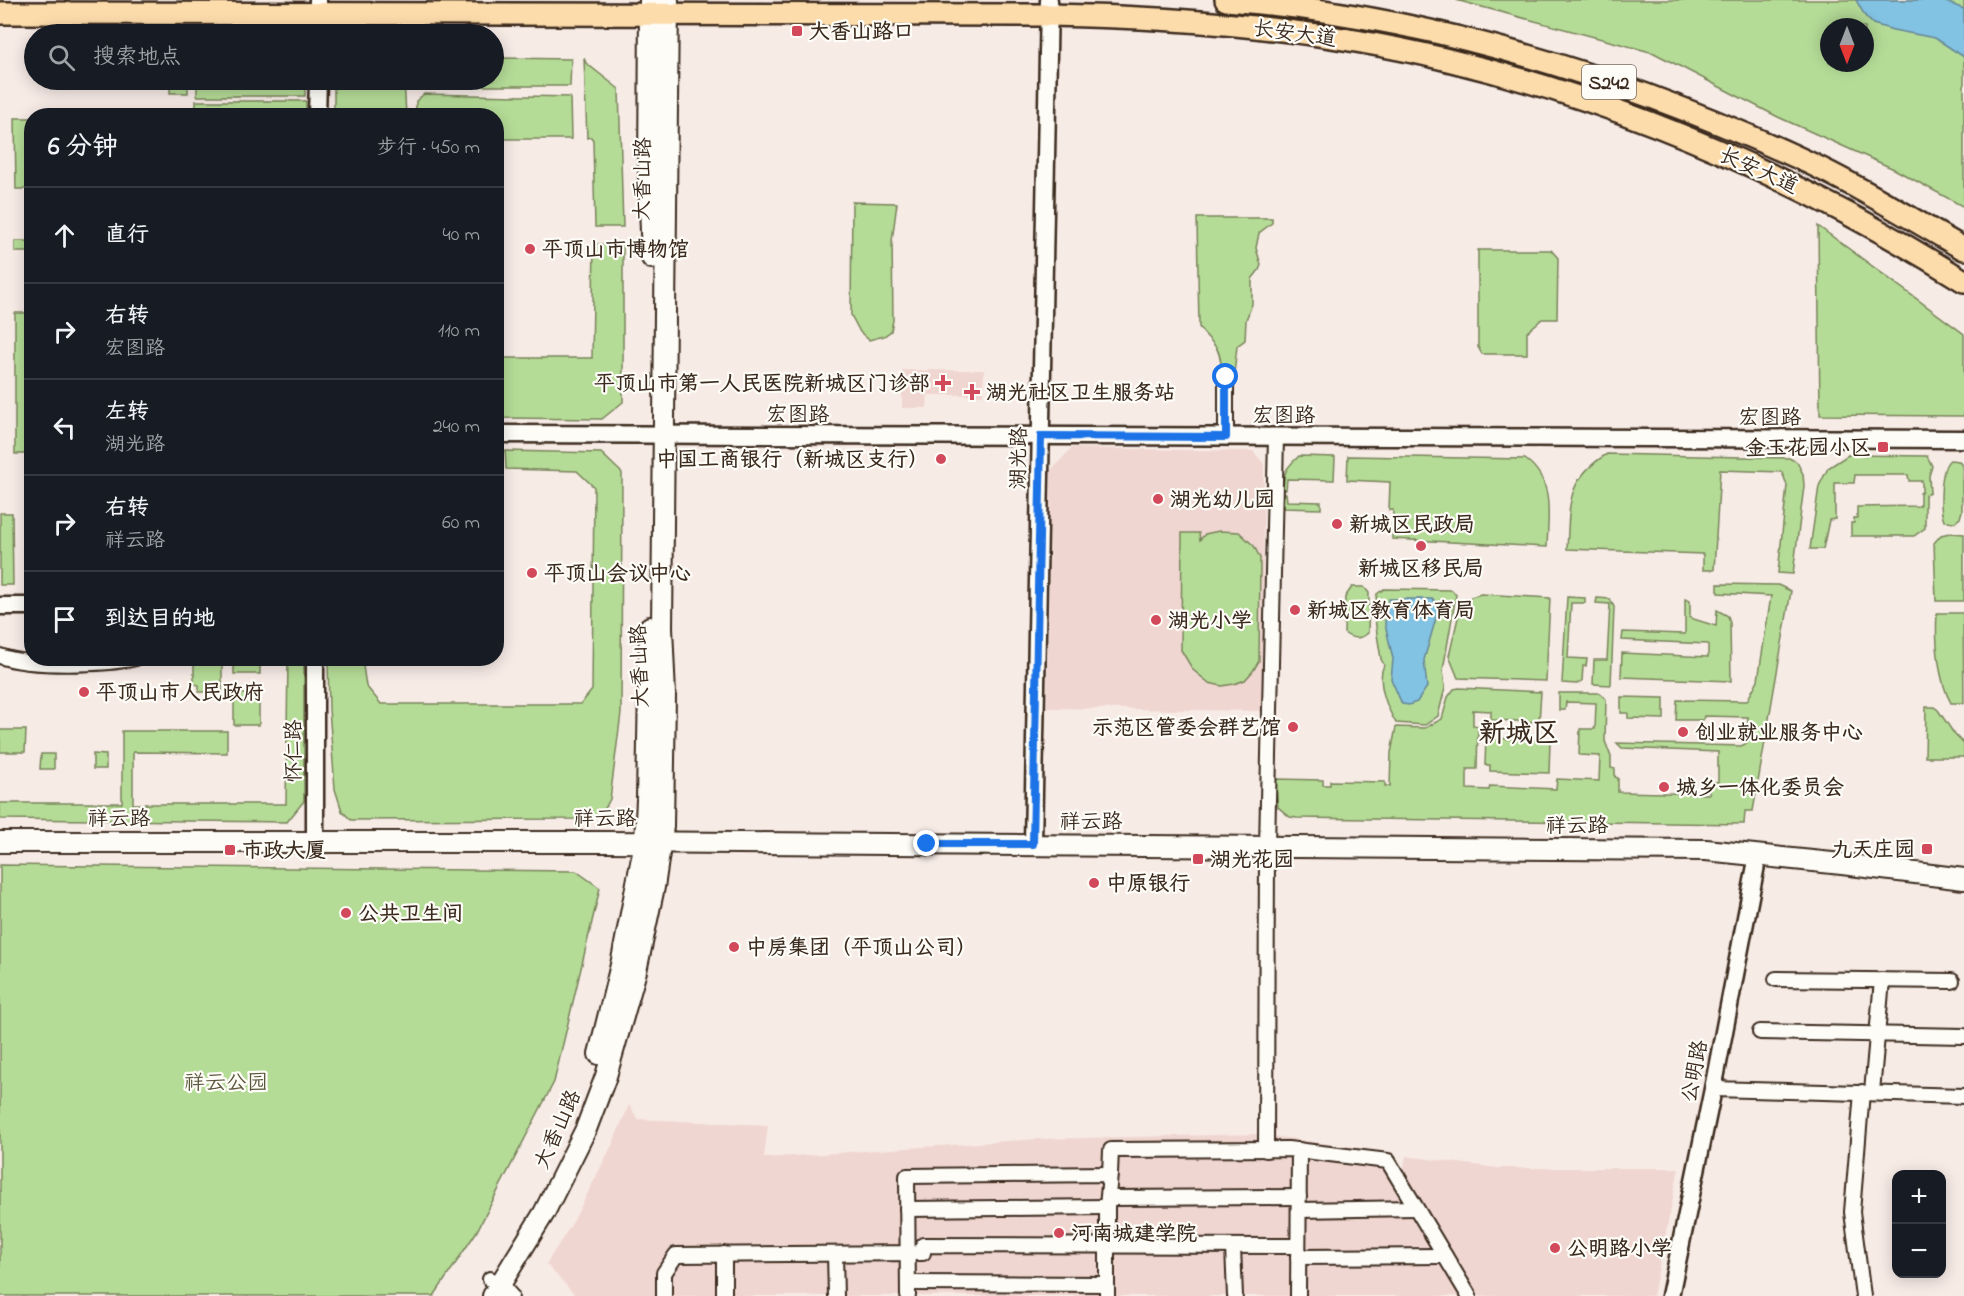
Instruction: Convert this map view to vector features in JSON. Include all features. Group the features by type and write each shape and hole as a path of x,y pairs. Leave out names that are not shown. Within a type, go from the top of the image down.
{"main road":[{"name":"长安大道","path":"1226,0 1344,15 1435,33 1546,60 1654,98 1802,160 1964,249"},
{"name":"长安大道","path":"0,13 318,6 1049,8 1199,20 1294,32 1443,58 1541,85 1643,120 1799,188 1964,281"},
{"name":"大香山路","path":"478,1296 499,1289 541,1193 565,1147 585,1097 601,1046 653,842 647,799 658,435 649,179 659,7"},
{"name":"祥云路","path":"0,842 653,842 1706,850 1964,879"}],"street":[{"path":"318,6 318,24"},
{"name":"湖光路","path":"1033,844 1049,8"},
{"path":"317,108 318,90"},
{"path":"1226,377 1226,437"},
{"name":"宏图路","path":"504,434 1964,440"},
{"path":"1266,1150 1267,846 1276,437"},
{"path":"0,606 24,606"},
{"path":"0,657 24,661"},
{"name":"怀仁路","path":"315,666 315,843"},
{"name":"公明路","path":"1671,1296 1758,855"},
{"path":"1776,979 1952,981"},
{"path":"1863,1296 1852,1212 1867,1092 1877,1034 1882,980"},
{"path":"1760,1032 1964,1036"},
{"path":"1713,1089 1964,1096"},
{"path":"1110,1174 907,1176 908,1289 1107,1290 1111,1150 1299,1150 1388,1161 1414,1208 1469,1296"},
{"path":"1298,1296 1299,1150"},
{"path":"907,1209 1108,1202 1414,1208"},
{"path":"664,1296 664,1273 676,1255 923,1253 923,1245 1107,1244 1445,1256"},
{"path":"1233,1247 1235,1296"},
{"path":"724,1254 724,1296"},
{"path":"836,1254 836,1296"}],"shaded area":[{"name":"平顶山市第一人民医院新城区门诊部","path":"902,370 984,370 983,395 928,395 927,408 902,408"},
{"name":"湖光小学","path":"1072,448 1253,451 1264,464 1262,711 1047,708 1051,470"},
{"name":"河南城建学院","path":"629,1105 638,1119 768,1125 764,1158 1036,1139 1260,1134 1389,1153 1403,1170 1406,1156 1497,1168 1679,1168 1653,1296 576,1296 546,1264 574,1220 612,1145"}],"green space":[{"path":"1456,0 1964,0 1964,207 1894,169 1778,117 1654,53"},
{"path":"504,58 571,59 570,86 504,86"},
{"path":"584,58 586,63 619,89 623,227 595,227 593,140 591,137 587,138"},
{"path":"170,90 188,90 188,93 170,93"},
{"path":"197,90 305,90 305,96 197,96"},
{"path":"334,90 405,90 406,108 334,108"},
{"path":"424,94 570,97 571,139 504,139 504,108 416,108 416,101"},
{"path":"196,101 306,101 306,108 196,108"},
{"path":"15,118 24,118 24,189 16,189"},
{"path":"852,202 897,203 892,241 893,320 891,331 884,336 869,340 860,332 851,315"},
{"path":"1197,218 1272,218 1272,223 1259,233 1256,248 1261,265 1252,279 1252,304 1246,320 1245,340 1237,346 1234,374 1222,374 1217,349 1199,327"},
{"path":"1818,226 1964,334 1964,416 1820,415"},
{"path":"15,241 24,241 24,252 15,252"},
{"path":"594,244 623,245 623,402 602,419 504,418 504,358 592,358"},
{"path":"1478,250 1551,250 1558,258 1557,319 1542,319 1527,332 1527,354 1482,354 1478,347"},
{"path":"15,313 24,313 24,454 15,454"},
{"path":"505,451 601,453 622,473 621,713 610,799 602,814 588,819 351,820 342,811 335,789 328,666 363,666 366,686 381,704 581,704 592,690 594,487 577,471 506,469"},
{"path":"1607,454 1789,458 1797,462 1803,474 1804,486 1793,574 1778,573 1787,485 1782,472 1720,470 1714,570 1703,570 1703,554 1567,549 1572,495 1583,474"},
{"path":"1848,455 1927,456 1932,466 1929,476 1930,493 1925,495 1925,528 1914,536 1851,536 1851,523 1854,523 1854,518 1857,518 1857,507 1920,506 1920,493 1922,492 1922,481 1909,481 1908,475 1855,475 1854,483 1835,483 1835,519 1829,520 1823,549 1810,549 1819,486 1828,468"},
{"path":"1299,456 1335,457 1334,480 1287,479 1286,490 1283,490 1286,471"},
{"path":"1348,456 1525,459 1535,467 1541,477 1548,499 1547,547 1392,539 1393,510 1389,510 1390,482 1347,480"},
{"path":"1950,460 1959,461 1962,466 1962,511 1960,518 1955,522 1944,521 1941,507 1942,479"},
{"path":"1284,493 1286,493 1287,501 1321,502 1321,509 1283,508"},
{"path":"0,513 12,513 13,585 0,585"},
{"path":"1219,531 1239,532 1254,546 1260,558 1259,661 1245,680 1222,686 1209,683 1193,670 1181,650 1182,533 1199,533 1200,540 1205,534"},
{"path":"1964,534 1964,601 1936,601 1934,543 1941,535"},
{"path":"1718,584 1778,585 1791,591 1753,811 1745,811 1744,824 1297,818 1290,817 1278,807 1275,779 1323,780 1323,785 1330,785 1330,781 1385,782 1385,786 1390,786 1391,753 1396,727 1425,728 1442,719 1448,697 1454,689 1459,688 1541,692 1539,722 1491,720 1491,711 1473,710 1473,725 1478,726 1477,769 1467,769 1467,789 1489,790 1490,786 1556,789 1557,779 1599,781 1600,756 1579,755 1580,729 1595,729 1596,703 1566,702 1565,710 1559,710 1559,693 1599,693 1606,699 1605,741 1611,757 1611,768 1615,769 1615,777 1618,778 1618,792 1709,794 1710,782 1718,782 1718,752 1622,748 1617,743 1741,746 1747,743 1748,717 1704,716 1703,720 1676,720 1677,700 1747,701 1758,680 1771,596 1718,593"},
{"path":"1352,587 1364,587 1369,593 1368,633 1359,638 1350,637 1344,633 1345,597"},
{"path":"1384,589 1452,590 1456,595 1443,670 1445,688 1438,716 1425,725 1396,723 1384,694 1381,679 1384,665 1381,659 1375,610 1377,594"},
{"path":"1481,594 1550,598 1546,681 1458,678 1449,656 1460,609 1471,597"},
{"path":"1567,597 1585,598 1585,603 1571,603 1568,658 1587,659 1586,666 1583,666 1582,681 1577,684 1562,683"},
{"path":"1597,598 1610,599 1614,607 1611,685 1593,684 1594,660 1607,660 1610,604 1596,603"},
{"path":"1685,599 1690,601 1690,618 1716,626 1717,610 1728,616 1731,681 1621,677 1622,653 1708,657 1708,644 1622,640 1623,632 1685,634"},
{"path":"1937,613 1963,613 1964,703 1951,703 1943,683 1937,647"},
{"path":"194,666 222,666 222,692 199,692 199,685 194,684"},
{"path":"234,666 260,666 260,674 234,674"},
{"path":"288,666 304,666 304,801 287,822 0,819 0,803 122,803 122,731 227,731 227,753 133,752 133,804 286,804"},
{"path":"234,694 259,694 259,725 234,725"},
{"path":"1621,697 1664,698 1664,719 1628,718 1628,713 1621,713"},
{"path":"1926,707 1934,707 1938,710 1964,744 1964,757 1925,757"},
{"path":"0,730 26,730 25,752 0,752"},
{"path":"1486,738 1550,740 1549,773 1490,771 1490,765 1485,765"},
{"path":"41,754 54,754 54,769 40,769"},
{"path":"93,754 106,755 106,769 93,769"},
{"name":"祥云公园","path":"0,865 576,871 600,888 554,1082 477,1231 434,1296 0,1296"}],"water":[{"path":"1856,0 1941,0 1964,9 1964,57 1935,38 1874,24 1874,18 1865,16"},
{"path":"1389,599 1433,599 1437,604 1438,611 1424,660 1427,687 1417,702 1409,705 1402,704 1391,679 1393,659 1385,624"}],"place":[{"name":"大香山路口","path":"797,31"},
{"name":"平顶山市博物馆","path":"530,249"},
{"name":"平顶山市第一人民医院新城区门诊部","path":"943,383"},
{"name":"湖光社区卫生服务站","path":"972,392"},
{"name":"金玉花园小区","path":"1883,447"},
{"name":"中国工商银行（新城区支行）","path":"941,459"},
{"name":"湖光幼儿园","path":"1158,499"},
{"name":"新城区民政局","path":"1337,524"},
{"name":"新城区移民局","path":"1421,546"},
{"name":"平顶山会议中心","path":"532,573"},
{"name":"新城区教育体育局","path":"1295,610"},
{"name":"湖光小学","path":"1156,620"},
{"name":"平顶山市人民政府","path":"84,692"},
{"name":"示范区管委会群艺馆","path":"1293,727"},
{"name":"创业就业服务中心","path":"1683,732"},
{"name":"城乡一体化委员会","path":"1664,787"},
{"name":"九天庄园","path":"1927,849"},
{"name":"市政大厦","path":"230,850"},
{"name":"湖光花园","path":"1198,859"},
{"name":"中原银行","path":"1094,883"},
{"name":"公共卫生间","path":"346,913"},
{"name":"中房集团（平顶山公司）","path":"734,947"},
{"name":"河南城建学院","path":"1059,1233"},
{"name":"公明路小学","path":"1555,1248"}],"district":[{"name":"新城区","path":"1519,732"}],"route":[{"path":"927,844 1033,844 1041,436 1226,437 1226,377"}]}
